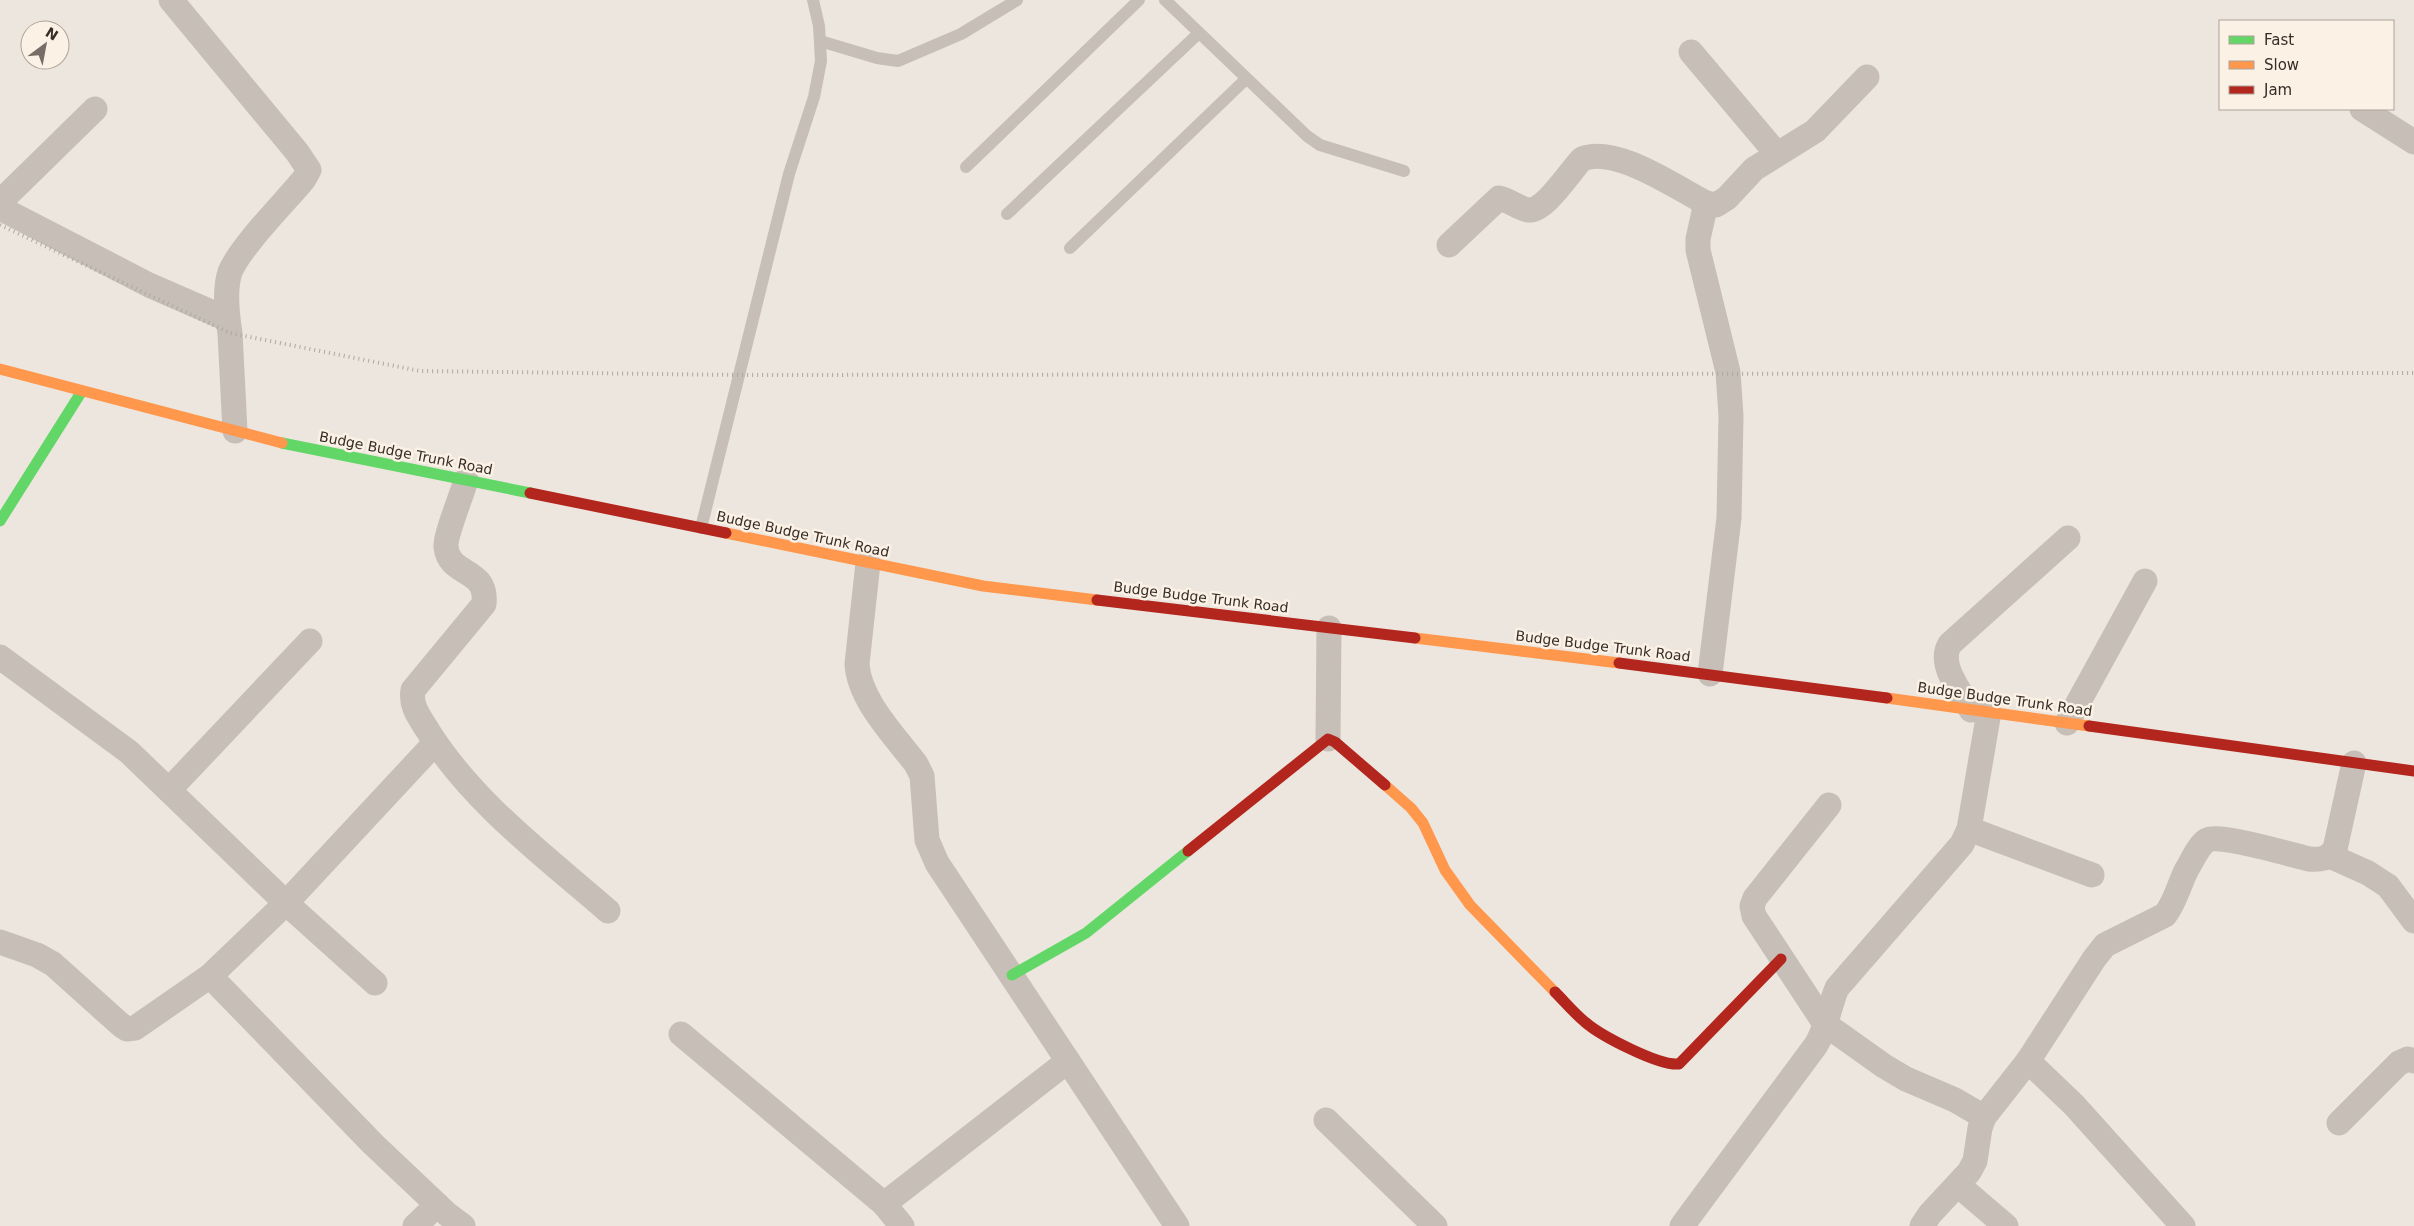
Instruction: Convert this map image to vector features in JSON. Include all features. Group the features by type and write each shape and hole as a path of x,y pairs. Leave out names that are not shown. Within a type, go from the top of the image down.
{"main road":[{"name":"Budge Budge Trunk Road","path":"0,369 269,440 983,586 1710,674 2414,771"},
{"path":"0,521 82,391"},
{"path":"1012,975 1086,932 1328,739 1335,742 1411,808 1423,823 1445,870 1470,905 1553,991 1585,1022 1598,1031 1655,1060 1670,1065 1679,1064 1781,959"}],"street":[{"path":"171,0 298,152 309,170 304,179 249,245 231,270 227,282 235,431"},
{"path":"1691,52 1778,154"},
{"path":"1449,245 1498,198 1528,210 1536,210 1544,204 1582,159 1590,156 1598,155 1629,163 1706,203 1716,204 1727,198 1754,169 1815,131 1867,77"},
{"path":"0,202 95,109"},
{"path":"2364,110 2414,142"},
{"path":"1706,203 1698,239 1698,250 1728,372 1730,416 1729,518 1710,674"},
{"path":"0,208 148,285 228,319"},
{"path":"466,480 446,544 447,553 452,562 481,583 485,591 484,604 413,690 411,698 416,712 460,776 487,804 608,911"},
{"path":"1682,1226 1823,1034 1837,988 1952,858 1962,844 1969,829 1980,711 1949,670 1945,651 1950,644 2068,538"},
{"path":"868,563 857,664 858,678 867,698 916,764 922,776 927,840 937,863 1177,1226"},
{"path":"2066,723 2145,581"},
{"path":"1328,739 1329,628"},
{"path":"169,790 310,641"},
{"path":"0,657 129,752 286,903 375,983"},
{"path":"0,942 37,955 53,964 127,1029 135,1028 210,976 286,903 435,742"},
{"path":"1922,1226 1930,1214 1969,1172 1975,1161 1980,1128 1984,1117 2028,1061 2094,959 2106,945 2165,914 2171,907 2186,871 2206,840 2214,838 2234,840 2309,859 2321,860 2330,856 2335,849 2354,763"},
{"path":"1829,804 1754,898 1752,906 1754,916 1825,1024 1899,1075 1955,1100 1984,1117"},
{"path":"1969,829 2092,875"},
{"path":"2330,856 2368,872 2388,886 2414,921"},
{"path":"210,976 374,1144 437,1205 464,1226"},
{"path":"682,1034 884,1204 902,1226"},
{"path":"2339,1123 2399,1063 2408,1059 2414,1061"},
{"path":"884,1204 1068,1061"},
{"path":"2028,1061 2074,1106 2183,1226"},
{"path":"1326,1120 1436,1226"},
{"path":"1958,1185 2006,1226"},
{"path":"415,1226 437,1205"}],"lane":[{"path":"701,528 789,174 814,97 821,61 820,41 813,0"},
{"path":"820,41 877,58 898,61 960,34 1017,0"},
{"path":"966,167 1139,0"},
{"path":"1165,0 1294,126 1320,144 1404,171"},
{"path":"1007,214 1199,33"},
{"path":"1070,248 1246,79"}],"railway":[{"path":"0,225 230,333 420,371 740,375 2414,373"}],"traffic: fast":[{"path":"0,521 82,391"},
{"path":"282,443 530,493"},
{"path":"1012,975 1086,933 1188,851"}],"traffic: slow":[{"path":"0,369 282,443"},
{"path":"726,533 983,586 1097,600"},
{"path":"1415,638 1619,663"},
{"path":"1887,698 2089,726"},
{"path":"1385,785 1411,808 1423,823 1445,870 1470,905 1555,992"}],"traffic: jam":[{"path":"530,493 726,533"},
{"path":"1097,600 1415,638"},
{"path":"1619,663 1887,698"},
{"path":"2089,726 2414,771"},
{"path":"1188,851 1328,739 1335,742 1385,785"},
{"path":"1555,992 1581,1019 1604,1035 1645,1055 1658,1060 1679,1064 1781,959"}]}
